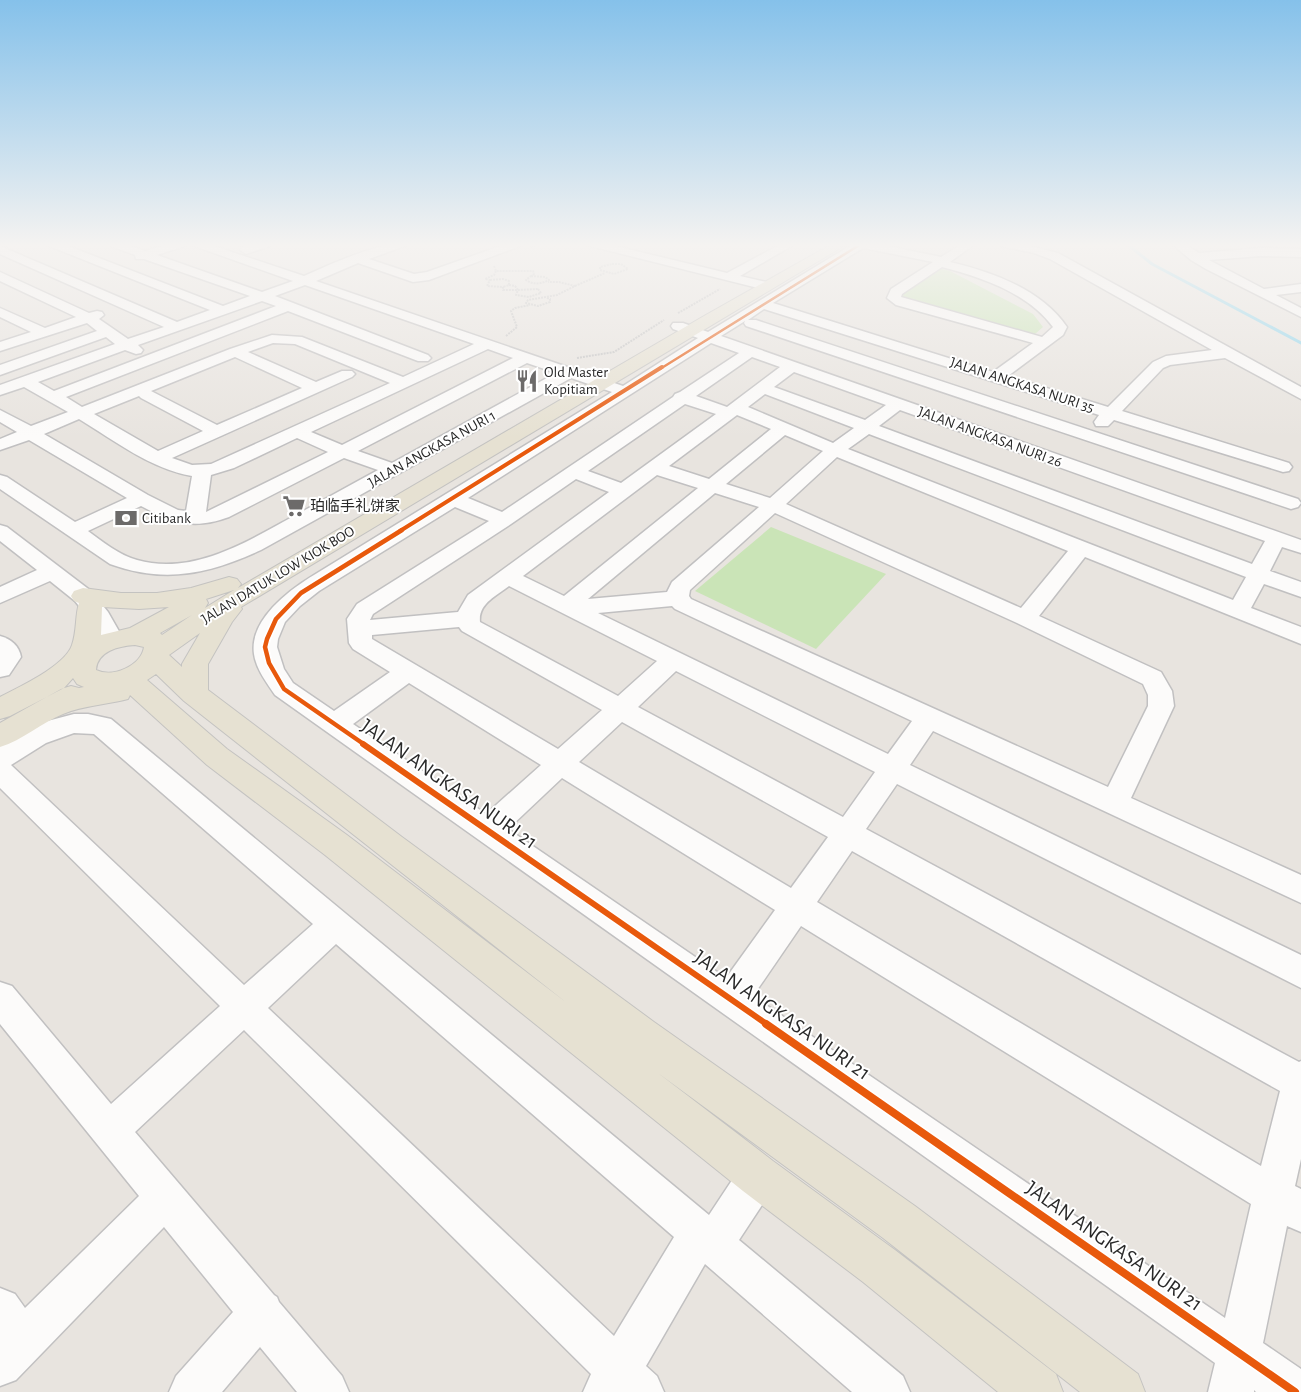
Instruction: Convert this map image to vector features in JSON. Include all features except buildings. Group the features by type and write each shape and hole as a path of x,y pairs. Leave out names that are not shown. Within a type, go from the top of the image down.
{"main road":[{"name":"JALAN DATUK LOW KIOK BOO","path":"45,697 87,688 124,659 177,636 236,590 621,388 685,325 715,309"},
{"path":"0,736 45,697 85,648 90,632 86,600 150,602 236,590"},
{"path":"182,704 195,664 236,590"},
{"path":"124,659 182,704 399,853 640,1036 899,1222 1120,1392"},
{"path":"0,710 45,697 130,692 182,704 217,757 344,852 758,1176 879,1266 1038,1392"}],"street":[{"path":"13,309 45,333"},
{"path":"70,309 89,318 126,345 185,372"},
{"path":"0,347 89,318 110,309"},
{"path":"134,309 177,327"},
{"path":"0,390 225,309"},
{"path":"52,397 281,309"},
{"path":"291,309 423,358"},
{"path":"386,309 621,388 732,410 783,428 1301,636"},
{"path":"685,325 743,309"},
{"name":"JALAN ANGKASA NURI 35","path":"777,309 1283,467"},
{"path":"926,309 1044,342"},
{"path":"996,377 1058,332 1060,326 1045,309"},
{"path":"1149,309 1301,394"},
{"path":"751,323 1291,503"},
{"name":"JALAN ANGKASA NURI 26","path":"685,325 791,367 1301,547"},
{"path":"0,370 107,332"},
{"path":"327,351 363,335"},
{"path":"0,446 261,342 284,338 297,340 327,351 403,383"},
{"path":"26,380 52,397 178,469 202,472 228,464 487,344"},
{"path":"235,352 316,388"},
{"path":"453,500 621,388 750,352"},
{"path":"1014,521 1063,463 1158,365 1166,361 1226,352"},
{"path":"873,395 930,356"},
{"path":"0,415 174,516 208,518 222,513 527,357"},
{"path":"791,367 476,600 467,619 470,626 1301,1081 1287,1204 1239,1353 1231,1392"},
{"path":"157,458 348,374"},
{"path":"621,388 574,472 504,520 366,609 359,616 358,629 363,645 561,763 1287,1204"},
{"name":"JALAN ANGKASA NURI 1","path":"0,481 117,560 133,567 154,570 183,569 209,564 254,546 395,470 621,388"},
{"path":"763,388 1301,590"},
{"path":"146,395 216,432"},
{"path":"898,404 835,450 680,587 677,593 678,598 683,604 1301,889"},
{"path":"569,607 711,486 783,428"},
{"path":"297,432 395,470"},
{"path":"655,468 773,505 1025,618 1152,678 1160,688 1162,695 1161,706 1114,803"},
{"path":"195,518 202,472"},
{"path":"574,472 624,491"},
{"path":"72,531 142,499"},
{"path":"453,500 504,520"},
{"name":"JALAN ANGKASA NURI 21","path":"453,500 313,585 277,617 267,634 264,653 271,671 284,689 1295,1392"},
{"path":"0,531 86,600 100,617 124,659"},
{"path":"1238,611 1277,538"},
{"path":"1025,618 1081,548"},
{"path":"0,596 52,571"},
{"path":"508,577 1301,972"},
{"path":"569,607 678,598"},
{"path":"358,629 467,619"},
{"path":"0,644 8,652 9,657 0,669"},
{"path":"488,830 674,659"},
{"path":"335,724 408,672"},
{"path":"731,1000 929,717"},
{"path":"0,758 55,727 72,722 88,722 102,726 887,1392"},
{"path":"0,770 244,1007 622,1385 706,1239 758,1176"},
{"path":"110,1130 335,924"},
{"path":"0,998 262,1312 326,1392"},
{"path":"7,1338 165,1198"},
{"path":"192,1392 262,1312"}],"path":[{"path":"513,339 504,336 513,332 517,327 512,311 514,309"},
{"path":"621,388 614,352 685,325 701,309"}],"green space":[{"path":"937,309 1023,309 1033,314 1043,327 1035,334 1021,333"},
{"path":"771,527 886,574 816,649 695,591"}],"waterway":[{"path":"1237,309 1301,343"}],"cycle path":[{"path":"755,309 301,593 283,610 270,629 265,647 272,671 284,689 1295,1392"}],"place":[{"name":"Old Master Kopitiam","path":"527,381"},
{"name":"珀临手礼饼家","path":"294,506"},
{"name":"Citibank","path":"126,518"}]}
